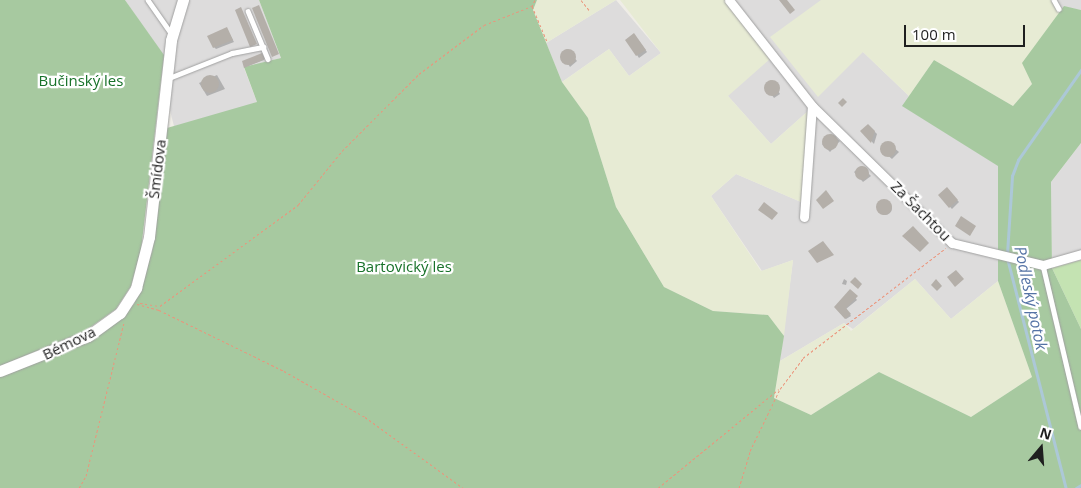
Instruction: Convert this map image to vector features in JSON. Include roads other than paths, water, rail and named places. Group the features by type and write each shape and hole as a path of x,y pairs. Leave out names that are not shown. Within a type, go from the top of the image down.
{"street":[{"name":"Šmídova","path":"129,301 147,251 172,34 183,0"},
{"name":"Za Šachtou","path":"729,0 812,106 952,243 997,256 1043,265 1056,264 1081,254"},
{"path":"804,217 812,106"},
{"name":"Bémova","path":"0,371 88,336 129,301"}],"lane":[{"path":"148,0 172,34"},
{"path":"1054,0 1060,9"},
{"path":"248,11 268,59"},
{"path":"167,78 232,53 263,47"},
{"path":"1043,265 1081,427"}],"waterway":[{"name":"Podleský potok","path":"1007,254 1012,176 1018,160 1081,70"},
{"name":"Podleský potok","path":"1008,260 1066,488"},
{"path":"1076,488 1081,485"}],"park label":[{"name":"Bučinský les","path":"81,81"},
{"name":"Bartovický les","path":"404,267"}]}
